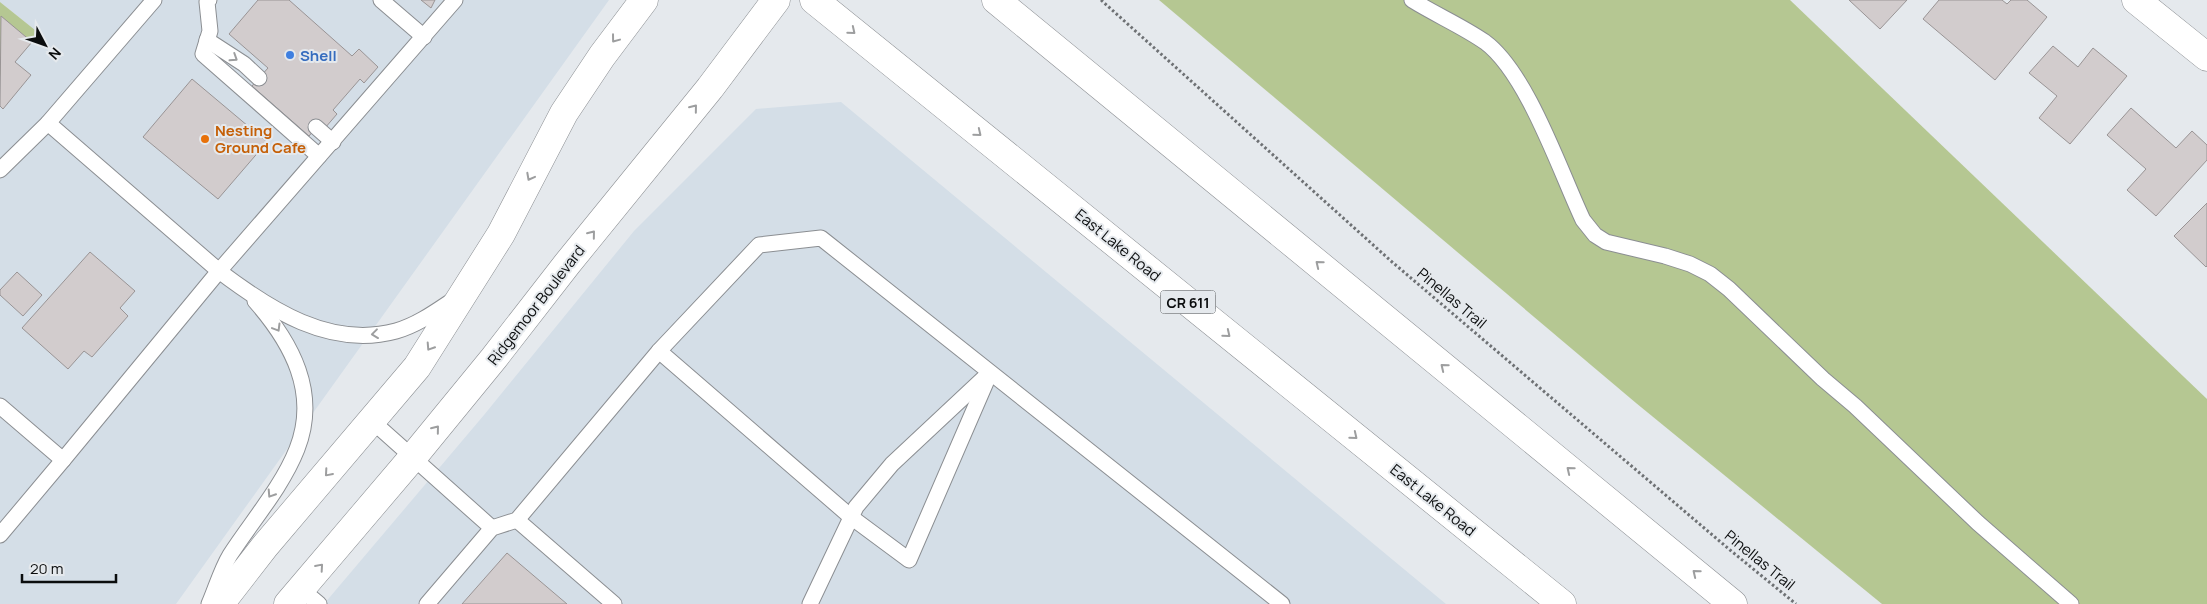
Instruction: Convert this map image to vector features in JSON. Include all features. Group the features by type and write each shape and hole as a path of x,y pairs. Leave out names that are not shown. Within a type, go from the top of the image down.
{"main road":[{"path":"220,604 266,546 417,366 466,292 501,234 564,112 602,56 644,0"},
{"name":"Ridgemoor Boulevard","path":"303,599 413,457 710,88 776,0"},
{"name":"East Lake Road","path":"814,0 1562,604"},
{"path":"996,0 1734,604"},
{"path":"2136,0 2207,57"}],"lane":[{"path":"0,170 48,123 154,0"},
{"path":"209,0 207,2 210,32 203,54 320,156"},
{"path":"381,0 395,5 424,37"},
{"path":"0,535 219,271 455,0"},
{"path":"1412,0 1485,42 1502,58 1531,104 1583,220 1595,235 1606,242 1690,264 1710,274 1729,289 1823,380 1855,406 1978,523 2071,604"},
{"path":"207,40 244,64 260,78"},
{"path":"48,123 219,271 245,291 304,324 349,336 397,331 422,320 466,292"},
{"path":"316,127 332,142"},
{"path":"427,604 492,528 517,520 659,351 759,245 821,238 1282,604"},
{"path":"208,604 229,557 288,468 297,450 306,408 298,366 271,320 245,291"},
{"path":"659,351 851,517 909,560 990,372"},
{"path":"810,604 856,507 892,464 990,372"},
{"path":"0,406 63,460"},
{"path":"372,421 492,528"},
{"path":"517,520 614,604"}],"path":[{"name":"Pinellas Trail","path":"1101,0 1391,261 1796,604"}],"shaded area":[{"path":"0,0 609,0 176,604 0,604 0,76 40,34 0,2"},
{"path":"841,102 1446,604 324,604 484,415 634,231 756,109"}],"green space":[{"path":"1159,0 1790,0 2207,399 2207,604 1882,604 1636,403"},
{"path":"0,2 40,34 0,76"}],"building":[{"path":"258,0 289,0 352,56 359,49 378,67 364,83 360,79 333,110 337,114 325,128 320,123 309,136 252,86 268,68 229,34"},
{"path":"421,0 435,0 431,8"},
{"path":"1849,0 1907,0 1880,29"},
{"path":"1939,0 2002,0 2007,4 2011,0 2027,0 2047,17 1995,80 1923,19"},
{"path":"1,16 32,42 15,62 31,75 3,109 0,106"},
{"path":"2053,46 2078,67 2093,48 2127,76 2070,144 2039,118 2057,96 2029,73"},
{"name":"Nesting Ground Cafe","path":"192,79 267,142 218,199 143,137"},
{"path":"2131,108 2176,148 2192,131 2207,145 2207,160 2156,216 2127,190 2146,169 2107,135"},
{"path":"2207,203 2207,266 2206,267 2174,236"},
{"path":"90,252 135,291 120,308 128,316 92,357 84,351 68,369 22,328"},
{"path":"17,272 42,295 23,316 0,295 0,290"},
{"path":"507,553 567,604 462,604"}],"place":[{"name":"Shell","path":"290,55"},
{"name":"Nesting Ground Cafe","path":"205,139"}]}
